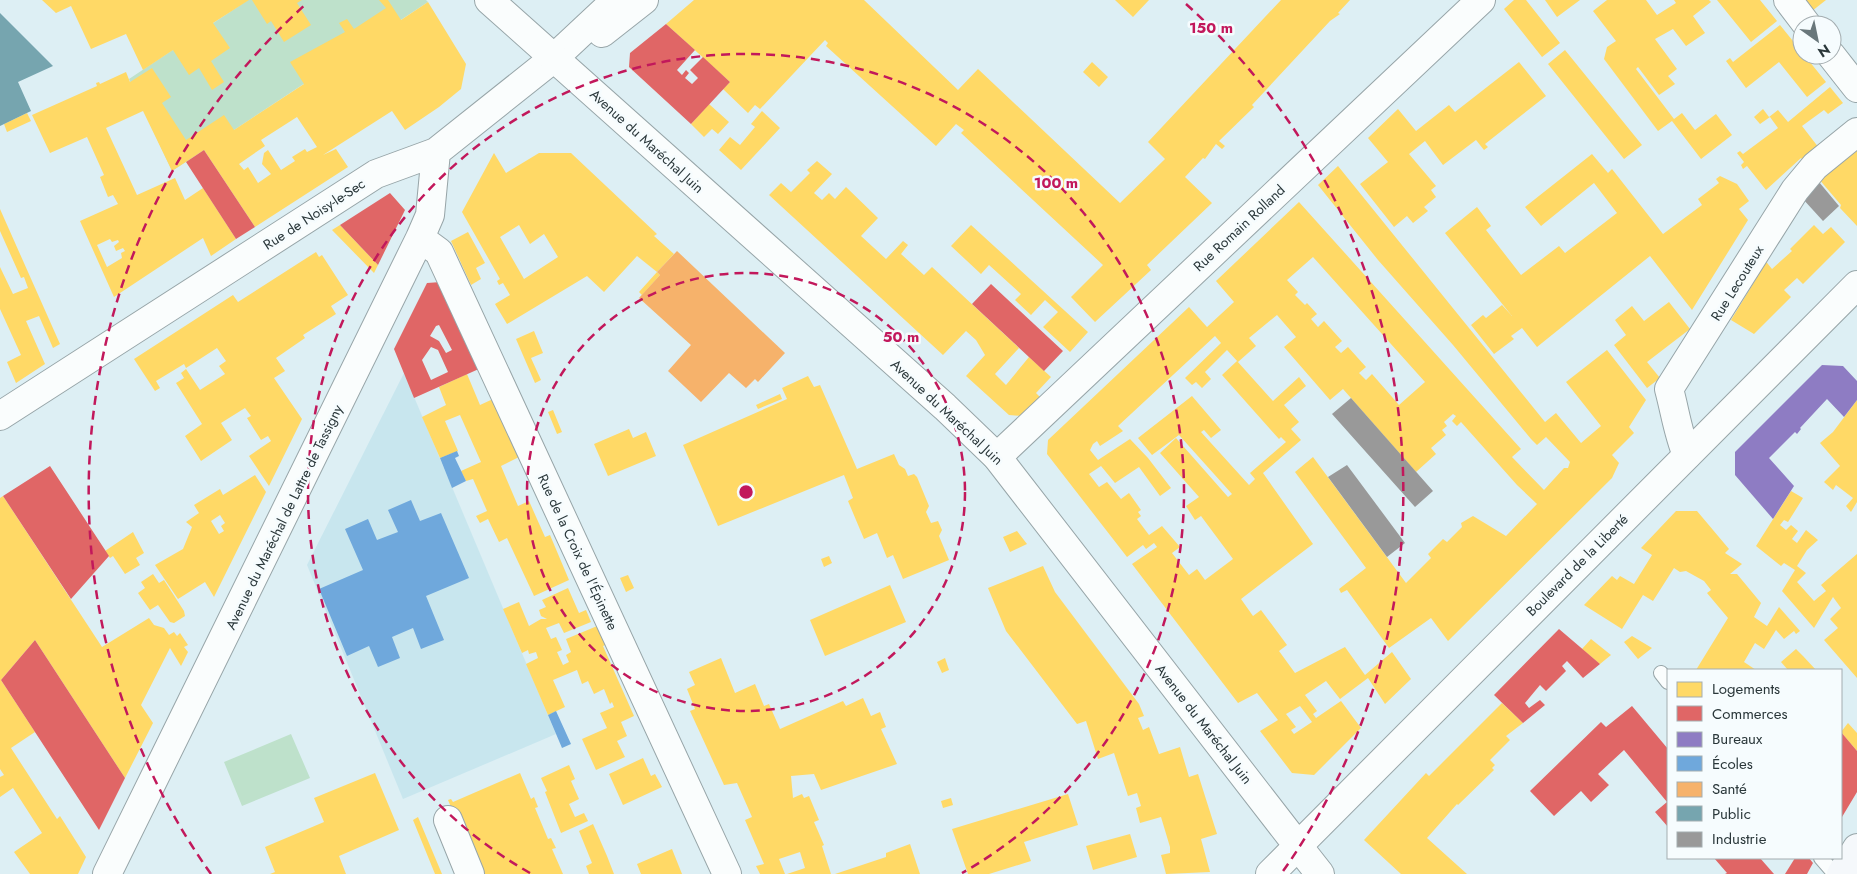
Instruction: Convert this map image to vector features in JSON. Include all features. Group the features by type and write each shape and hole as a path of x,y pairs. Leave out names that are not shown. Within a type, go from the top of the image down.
{"main road":[{"path":"1841,874 1857,848"}],"street":[{"name":"Avenue du Maréchal Juin","path":"489,0 997,456 1320,874"},
{"name":"Rue de Noisy-le-Sec","path":"0,416 376,174 436,152 554,58 616,0"},
{"path":"554,58 600,34 644,0"},
{"name":"Rue Romain Rolland","path":"997,456 1481,0"},
{"path":"1788,0 1799,15"},
{"path":"1839,65 1857,88"},
{"name":"Rue Lecouteux","path":"1687,455 1681,440 1680,426 1669,389 1795,190 1814,166 1857,132"},
{"name":"Avenue du Maréchal de Lattre de Tassigny","path":"107,874 420,238 430,215 436,152"},
{"name":"Rue de la Croix de l'Épinette","path":"420,238 439,252 728,874"},
{"name":"Boulevard de la Liberté","path":"1270,874 1857,285"},
{"path":"448,820 470,874"}],"lane":[{"path":"1822,859 1835,874"}],"shaded area":[{"path":"404,373 556,734 403,799 307,565"}],"green space":[{"path":"248,0 426,0 428,2 172,171 129,79"},
{"path":"291,734 310,778 242,806 224,762"}],"building: Logements":[{"path":"42,0 249,0 213,23 230,48 211,61 224,82 212,90 199,68 189,75 173,50 143,70 126,34 91,49 71,6 56,13"},
{"path":"252,0 302,0 297,3 311,25 284,42 271,21 267,24"},
{"path":"379,0 388,0 401,20 428,2 466,64 461,89 439,107 405,130 392,111 323,155 336,149 348,167 255,227 204,150 172,171 143,111 106,128 137,195 175,178 185,200 203,188 236,239 211,256 203,238 114,297 80,221 118,204 113,195 108,197 100,177 104,175 87,137 50,153 32,115 97,86 96,83 99,82 100,84 126,72 130,82 152,68 171,97 162,103 186,140 224,115 234,130 304,84 290,62 345,32 339,23 347,19 354,29 386,8","holes":["297,117 317,147 307,152 305,149 292,157 295,161 281,170 268,150 264,153 262,164 271,174 258,183 248,167 244,170 239,164 265,146 261,140","110,239 112,242 118,240 119,242 114,246 116,251 123,248 125,251 121,253 122,258 107,267 97,245"]},
{"path":"694,0 864,0 958,90 978,69 1120,203 1165,159 1148,142 1281,0 1350,0 1338,13 1340,14 1330,21 1252,105 1254,107 1219,141 1225,146 1222,149 1216,144 1205,159 1203,158 1185,177 1212,203 1147,265 1151,270 1095,322 1071,297 1103,265 961,133 964,130 956,124 936,146 826,46 828,43 825,40 760,109 755,105 748,113 723,89 730,82 666,24"},
{"path":"1115,0 1149,0 1133,17"},
{"path":"1514,0 1526,0 1560,43 1542,57 1504,9"},
{"path":"1545,0 1580,0 1557,17"},
{"path":"1607,0 1646,0 1657,15 1676,3 1674,0 1709,0 1711,2 1693,16 1705,33 1686,46 1673,29 1655,39 1677,69 1668,76 1675,84 1659,95 1638,67 1636,69 1674,119 1682,113 1695,130 1716,114 1732,135 1701,159 1672,121 1658,131 1604,59 1607,47 1616,41 1593,11"},
{"path":"1717,0 1760,0 1777,21 1751,42"},
{"path":"1804,0 1826,0 1812,11"},
{"path":"1780,25 1792,40 1792,65 1812,65 1826,82 1807,97 1779,62 1746,88 1726,61 1730,58 1733,62"},
{"path":"1565,50 1642,145 1624,159 1548,64"},
{"path":"1092,62 1108,77 1099,87 1083,72"},
{"path":"1519,62 1546,96 1485,144 1488,147 1484,150 1476,140 1443,165 1425,141 1409,154 1436,186 1431,190 1436,197 1424,207 1428,211 1413,223 1407,216 1394,227 1360,184 1388,162 1368,138 1398,109 1416,131 1449,105 1455,112"},
{"path":"1830,87 1843,103 1828,114 1824,110 1802,126 1819,148 1804,161 1801,158 1766,190 1747,166 1743,169 1741,165 1744,162 1737,153 1740,151 1743,154 1778,128 1770,117 1760,124 1754,117 1763,109 1769,117 1778,110 1788,122"},
{"path":"709,104 729,122 718,134 712,129 704,137 691,124"},
{"path":"762,111 780,128 741,170 719,150 730,137 740,145 755,127 751,124"},
{"path":"27,113 31,121 7,132 4,124"},
{"path":"1857,146 1857,226 1840,208 1841,205 1818,178"},
{"path":"494,153 506,173 539,153 571,153 657,234 654,236 674,254 657,272 637,256 604,292 587,276 507,324 495,304 510,295 503,283 499,285 497,281 500,279 462,212","holes":["519,225 530,244 544,234 558,257 524,279 500,237"]},
{"path":"1592,154 1608,173 1612,169 1663,234 1702,205 1698,199 1719,183 1716,179 1720,176 1737,184 1749,201 1739,209 1748,220 1692,310 1650,256 1537,347 1522,328 1511,336 1514,339 1494,354 1471,325 1483,315 1486,318 1502,305 1512,316 1445,233 1477,207 1491,226 1486,230 1521,275 1559,246 1565,253 1617,213 1594,183 1541,226 1525,207"},
{"path":"817,161 832,174 814,193 822,200 829,193 835,199 846,187 878,218 861,236 886,259 903,241 908,245 901,254 924,275 932,267 1019,348 995,374 1006,385 1029,357 1051,377 1036,393 1041,398 1022,416 1009,415 966,376 985,355 976,340 966,331 943,355 769,195 781,183 791,192 810,173 807,170"},
{"path":"1338,166 1545,422 1556,413 1581,443 1601,426 1566,382 1607,350 1646,400 1629,427 1634,433 1612,455 1619,463 1612,478 1448,641 1431,618 1389,648 1347,590 1341,593 1339,589 1366,568 1295,472 1313,457 1406,583 1431,558 1428,554 1443,539 1447,542 1462,527 1461,523 1473,516 1506,536 1537,504 1517,485 1461,422 1457,426 1452,421 1456,416 1453,414 1444,422 1447,426 1442,430 1446,435 1431,448 1436,454 1416,472 1343,389 1330,400 1284,347 1296,337 1277,315 1249,338 1256,346 1238,362 1227,350 1205,372 1211,379 1202,388 1196,382 1192,385 1185,378 1221,343 1215,336 1118,426 1123,431 1100,446 1097,441 1093,444 1090,450 1098,460 1130,439 1148,458 1171,488 1160,496 1139,467 1115,483 1101,466 1089,474 1099,487 1107,482 1121,499 1129,493 1141,510 1138,512 1141,516 1137,519 1149,535 1162,526 1180,547 1172,553 1189,575 1197,569 1205,580 1233,559 1201,516 1195,520 1186,506 1199,497 1160,453 1176,438 1228,497 1232,494 1179,435 1152,455 1138,438 1192,396 1221,430 1211,438 1204,430 1201,432 1249,485 1255,479 1250,473 1286,442 1281,437 1279,439 1222,375 1237,361 1273,401 1299,377 1306,386 1284,405 1299,422 1291,429 1301,440 1263,473 1313,544 1241,599 1253,616 1261,610 1287,645 1279,651 1295,673 1345,647 1365,675 1392,652 1411,679 1385,704 1368,678 1340,699 1326,681 1305,695 1317,711 1313,714 1316,718 1341,701 1361,728 1314,775 1292,773 1260,731 1278,720 1257,693 1238,703 1132,564 1157,547 1154,543 1146,549 1143,545 1127,557 1047,454 1048,440 1189,307 1207,327 1234,302 1216,281 1299,202 1521,449 1512,457 1544,490 1564,468 1568,468 1570,462 1546,437 1537,445 1531,439 1453,345 1378,260 1318,185","holes":["1313,257 1425,382 1399,405 1372,374 1366,380 1359,373 1366,367 1348,347 1341,353 1335,347 1342,341 1324,321 1318,327 1311,319 1317,314 1307,303 1305,305 1295,295 1298,292 1287,280","1300,706 1312,722 1294,734 1291,730 1296,727 1286,714"]},
{"path":"0,209 60,344 53,348 39,316 26,321 45,364 16,383 7,362 21,355 0,309 0,267 13,294 28,288 24,277 21,278 0,231"},
{"path":"340,225 378,265 374,273 332,230"},
{"path":"971,225 1088,332 1070,352 1043,327 1058,312 1045,300 1031,315 1015,300 1021,294 989,265 981,274 951,246"},
{"path":"1814,225 1823,234 1831,227 1845,242 1803,284 1797,278 1784,290 1791,297 1754,334 1731,320 1759,274 1756,271 1764,259 1772,269 1792,251 1790,249"},
{"path":"468,232 485,263 476,268 481,279 471,285 451,241"},
{"path":"316,252 319,257 322,255 348,295 331,306 336,314 303,335 305,338 276,358 285,371 274,378 302,419 269,486 249,456 271,441 268,436 261,440 247,418 251,416 245,408 221,423 232,440 201,461 185,436 202,424 176,383 184,378 181,373 186,369 200,390 225,374 219,366 226,361 217,348 186,368 184,364 156,381 160,388 155,391 134,359 233,295 238,302"},
{"path":"657,272 660,275 642,295 639,292"},
{"path":"1669,302 1690,329 1647,362 1660,378 1647,388 1614,345 1626,335 1615,320 1632,306 1644,321"},
{"path":"534,331 543,353 531,358 541,380 535,383 516,339"},
{"path":"467,374 480,405 493,399 519,457 501,466 518,506 529,501 545,537 550,535 569,580 534,596 507,538 499,542 488,519 480,523 476,516 487,511 473,479 466,481 461,471 481,462 460,415 445,421 458,451 440,458 422,417 446,405 439,387"},
{"path":"808,376 814,387 820,385 857,469 894,454 899,465 905,469 908,476 914,474 917,477 929,506 926,512 931,523 938,521 942,530 939,536 949,560 903,579 893,555 887,558 877,533 864,539 848,501 853,498 844,475 718,526 683,445 787,399 782,388"},
{"path":"780,394 782,399 758,409 756,405"},
{"path":"1857,400 1857,502 1851,512 1846,506 1853,498 1836,485 1833,490 1824,482 1840,466 1820,443 1833,432"},
{"path":"553,410 562,432 557,434 548,412"},
{"path":"629,429 633,438 646,432 656,456 608,476 594,444"},
{"path":"255,475 266,492 214,597 205,582 178,599 155,565 183,549 192,527 186,522 199,513 194,505 220,489 223,495","holes":["220,515 225,523 221,526 224,531 219,534 211,521"]},
{"path":"1791,491 1803,498 1788,522 1784,520 1780,525 1786,530 1791,525 1798,531 1792,539 1797,543 1806,530 1818,540 1807,550 1797,566 1806,573 1797,582 1814,601 1826,591 1821,585 1857,554 1857,678 1824,640 1838,628 1830,619 1841,608 1833,597 1814,628 1782,591 1795,570 1784,563 1781,566 1756,546"},
{"path":"3,496 102,647 149,618 154,625 164,628 169,635 174,632 177,636 180,633 188,645 184,647 188,652 181,666 170,648 141,705 153,723 125,778 35,640 1,680 35,732 11,748 57,819 60,816 86,857 78,874 30,874 14,852 42,833 13,788 0,797 0,777 4,775 0,769 0,498"},
{"path":"1676,511 1697,511 1729,549 1725,553 1742,564 1730,574 1737,574 1761,603 1754,617 1767,626 1779,607 1800,631 1796,634 1794,631 1784,639 1776,630 1764,649 1755,643 1744,662 1754,669 1697,669 1728,618 1707,593 1711,590 1704,581 1686,571 1680,572 1674,568 1653,601 1643,595 1622,629 1584,605 1612,576 1617,580 1620,576 1634,584 1652,555 1641,548"},
{"path":"1017,531 1027,544 1010,552 1003,537"},
{"path":"133,532 144,553 136,558 140,565 125,574 113,556 110,558 105,551"},
{"path":"829,556 832,563 824,567 821,559"},
{"path":"1043,566 1055,592 1139,704 1144,716 1138,718 1143,730 1149,727 1159,754 1180,747 1189,777 1198,774 1217,834 1201,839 1210,872 1166,874 1161,855 1170,853 1170,847 1161,817 1140,823 1136,808 1141,806 1137,793 1128,796 1114,753 1098,759 1086,721 1077,724 1006,631 988,588"},
{"path":"153,574 159,583 164,580 184,611 185,616 174,623 170,622 158,605 150,610 138,593 145,588 141,582"},
{"path":"628,575 634,588 626,592 620,578"},
{"path":"890,585 906,622 825,656 810,620"},
{"path":"568,588 579,613 586,610 591,622 564,633 559,623 546,628 551,639 556,637 562,650 557,652 563,665 569,662 566,655 571,652 566,639 602,624 610,643 603,646 634,716 621,722 627,736 617,741 625,757 596,770 582,739 607,728 600,713 614,707 612,702 610,704 604,689 594,694 588,681 582,684 577,670 553,680 565,707 548,715 526,664 538,658 536,652 529,654 528,650 522,653 503,609 519,602 529,626 541,619 547,619 541,616 539,610 546,607 542,600"},
{"path":"1632,636 1652,648 1638,659 1624,642"},
{"path":"1591,639 1611,655 1600,664 1582,649"},
{"path":"1796,649 1815,669 1787,669 1781,662"},
{"path":"721,658 735,693 755,684 764,706 769,704 780,729 843,701 846,706 863,698 871,716 880,712 886,727 881,729 897,764 821,790 814,774 791,776 793,798 802,794 804,798 809,796 819,820 814,822 824,845 822,846 831,874 787,874 805,868 800,852 779,859 785,874 760,874 756,866 764,864 745,820 752,817 737,783 724,785 690,711 695,709 687,689 695,685 689,672"},
{"path":"945,658 949,670 942,673 937,662"},
{"path":"1502,703 1523,723 1506,736 1510,740 1490,760 1495,765 1492,768 1494,770 1457,804 1427,838 1467,874 1401,874 1364,840 1426,773 1429,776"},
{"path":"1848,723 1857,733 1857,751 1842,733"},
{"path":"643,758 651,776 655,774 662,787 623,805 609,774"},
{"path":"569,765 575,779 571,781 579,799 569,804 575,817 584,813 588,821 561,833 541,778"},
{"path":"375,773 399,830 339,856 346,874 270,874 275,872 265,847 324,822 314,798"},
{"path":"520,773 531,799 534,797 538,807 535,808 548,839 551,838 556,848 552,849 563,874 479,874 448,800 451,799 453,802"},
{"path":"1068,794 1078,825 1024,842 1031,861 989,874 968,874 952,829"},
{"path":"951,798 953,805 943,808 941,801"},
{"path":"418,817 442,874 435,874 413,820"},
{"path":"593,824 614,874 589,874 586,866 592,863 579,831"},
{"path":"1130,834 1137,857 1093,870 1086,846"},
{"path":"910,844 920,874 835,874 886,857 886,853"},
{"path":"672,849 682,874 641,874 637,864"}],"building: Commerces":[{"path":"666,24 695,50 677,70 682,75 686,70 689,73 685,78 692,84 698,78 690,70 703,57 730,82 691,124 629,67 630,53"},
{"path":"204,150 255,227 236,239 186,162"},
{"path":"390,193 405,210 378,265 340,225"},
{"path":"441,282 481,368 414,398 394,349 427,283","holes":["439,325 452,350 446,353 439,341 430,336 436,326","431,347 438,350 448,372 431,380 422,360"]},
{"path":"991,284 1063,351 1044,371 972,304"},
{"path":"50,466 109,556 71,599 3,496"},
{"path":"1559,629 1600,664 1583,678 1567,661 1562,666 1566,671 1546,691 1540,685 1525,703 1529,708 1540,700 1545,705 1523,723 1494,695"},
{"path":"35,640 125,778 99,830 1,680"},
{"path":"1632,706 1667,748 1667,802 1624,750 1598,774 1609,785 1591,802 1581,791 1554,816 1530,791 1601,722 1606,727"},
{"path":"1842,733 1857,751 1857,792 1842,817"},
{"path":"1667,802 1667,826 1655,812"},
{"path":"1715,859 1761,859 1774,874 1725,874 1727,873"},
{"path":"1794,859 1810,859 1813,863 1807,874 1785,874"}],"building: Bureaux":[{"path":"1822,365 1843,366 1857,381 1857,400 1844,417 1827,399 1800,428 1797,434 1795,432 1769,458 1794,486 1773,519 1735,475 1735,452"}],"building: Écoles":[{"path":"457,451 459,456 455,458 466,481 452,488 440,458"},
{"path":"411,500 420,521 441,513 469,578 426,596 444,640 421,649 413,628 392,637 400,658 378,667 369,646 347,656 319,589 363,570 345,529 368,519 377,540 398,532 388,510"},
{"path":"556,711 571,744 562,748 548,715"}],"building: Santé":[{"path":"677,251 785,353 758,382 755,379 746,388 729,373 701,402 668,371 691,345 639,298 660,275 657,272"}],"building: Public":[{"path":"0,13 53,66 18,82 31,111 0,126"}],"building: Industrie":[{"path":"1819,182 1839,206 1823,221 1802,198"},
{"path":"1351,398 1433,491 1415,507 1332,414"},
{"path":"1347,465 1405,543 1387,557 1328,477"}]}
